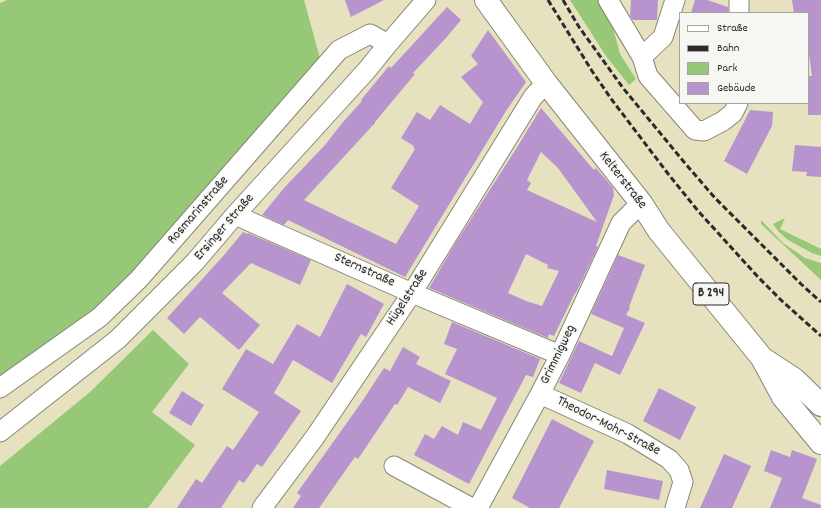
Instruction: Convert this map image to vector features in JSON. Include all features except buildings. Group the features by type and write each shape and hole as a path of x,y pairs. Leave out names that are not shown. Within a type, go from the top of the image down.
{"main road":[{"name":"Kelterstraße","path":"486,0 546,83 641,203 659,231 762,358 783,397 821,443"},
{"name":"Kelterstraße","path":"762,358 794,379 821,405"}],"street":[{"name":"Ersinger Straße","path":"0,432 118,339 195,262 235,215 367,70 426,0"},
{"path":"608,0 642,57 648,76 695,130 704,131 723,121 733,112 737,104"},
{"path":"642,57 663,37 675,0"},
{"path":"739,0 739,12"},
{"name":"Rosmarinstraße","path":"0,388 100,317 139,279 340,50 370,34 388,44"},
{"name":"Hügelstraße","path":"262,508 315,437 412,293 533,96 546,83"},
{"name":"Grimmigweg","path":"478,508 560,355 620,223 641,203"},
{"name":"Sternstraße","path":"235,215 412,293 560,355"},
{"name":"Theodor-Mohr-Straße","path":"540,394 628,434 669,459 679,470 683,482 675,508"},
{"path":"394,466 472,508"}],"green space":[{"path":"7,0 304,0 321,62 100,312 0,385 0,3"},
{"path":"570,0 601,0 608,9 620,54 636,79 629,85 606,56"},
{"path":"785,218 780,229 821,249 821,256 812,253 788,240 779,232 773,224"},
{"path":"761,220 783,243 805,258 821,263 821,280 761,224"},
{"path":"153,330 189,364 152,412 195,445 148,508 0,508 0,466 90,392"}],"railway":[{"path":"548,0 592,71 612,100 699,212 758,277 821,336"},
{"path":"563,0 579,27 623,88 684,162 715,198 821,302"}]}
